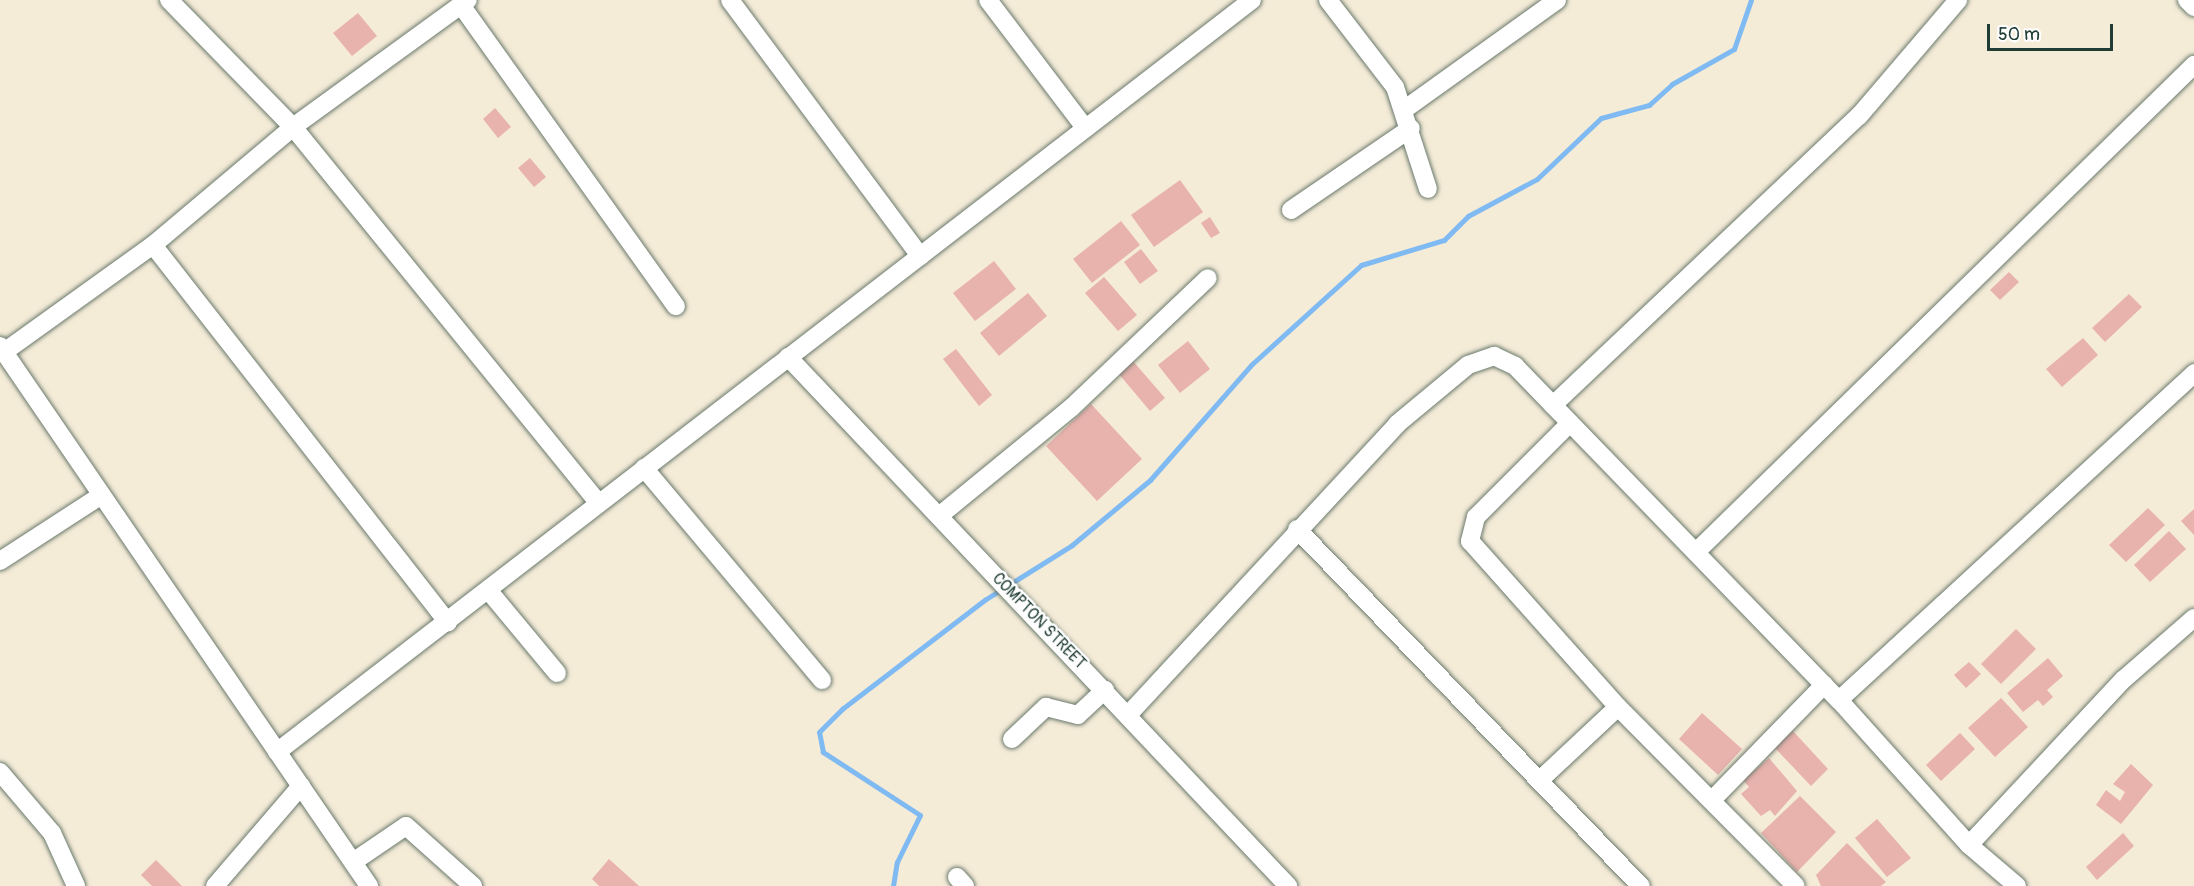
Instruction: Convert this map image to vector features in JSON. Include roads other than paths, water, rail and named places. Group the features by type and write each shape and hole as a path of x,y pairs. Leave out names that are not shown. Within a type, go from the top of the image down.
{"street":[{"path":"169,0 293,127 599,503"},
{"path":"730,0 920,255"},
{"path":"988,0 1085,128"},
{"path":"277,752 1252,0"},
{"path":"1328,0 1405,109 1428,189"},
{"path":"1405,109 1557,0"},
{"path":"1553,405 1829,146 1958,0"},
{"path":"2187,0 2194,8"},
{"path":"369,886 100,496 2,349 153,245 293,127 465,3 676,306"},
{"path":"1696,552 2194,65"},
{"path":"1291,210 1411,128"},
{"path":"153,245 448,622"},
{"path":"939,516 1072,407 1208,278"},
{"path":"1128,715 1397,424 1468,365 1494,356 1515,366 1839,700 1969,845 2017,886"},
{"name":"COMPTON STREET","path":"788,357 1029,609 1285,885"},
{"path":"1839,700 2194,373"},
{"path":"1570,423 1476,517 1470,541 1618,707 1714,798 1796,886"},
{"path":"644,468 822,680"},
{"path":"0,561 100,496"},
{"path":"1297,530 1541,779 1641,886"},
{"path":"488,590 557,673"},
{"path":"1969,845 2124,678 2194,618"},
{"path":"1714,798 1824,685"},
{"path":"1012,739 1046,707 1078,715 1105,690"},
{"path":"1541,779 1618,707"},
{"path":"0,772 52,833 76,886"},
{"path":"215,886 301,786"},
{"path":"353,862 406,826 473,886"}],"waterway":[{"path":"893,886 897,862 920,815 823,752 819,732 842,709 986,599 1072,545 1150,480 1252,364 1361,265 1444,240 1468,216 1537,179 1601,118 1649,105 1672,84 1734,49 1751,0"}]}
